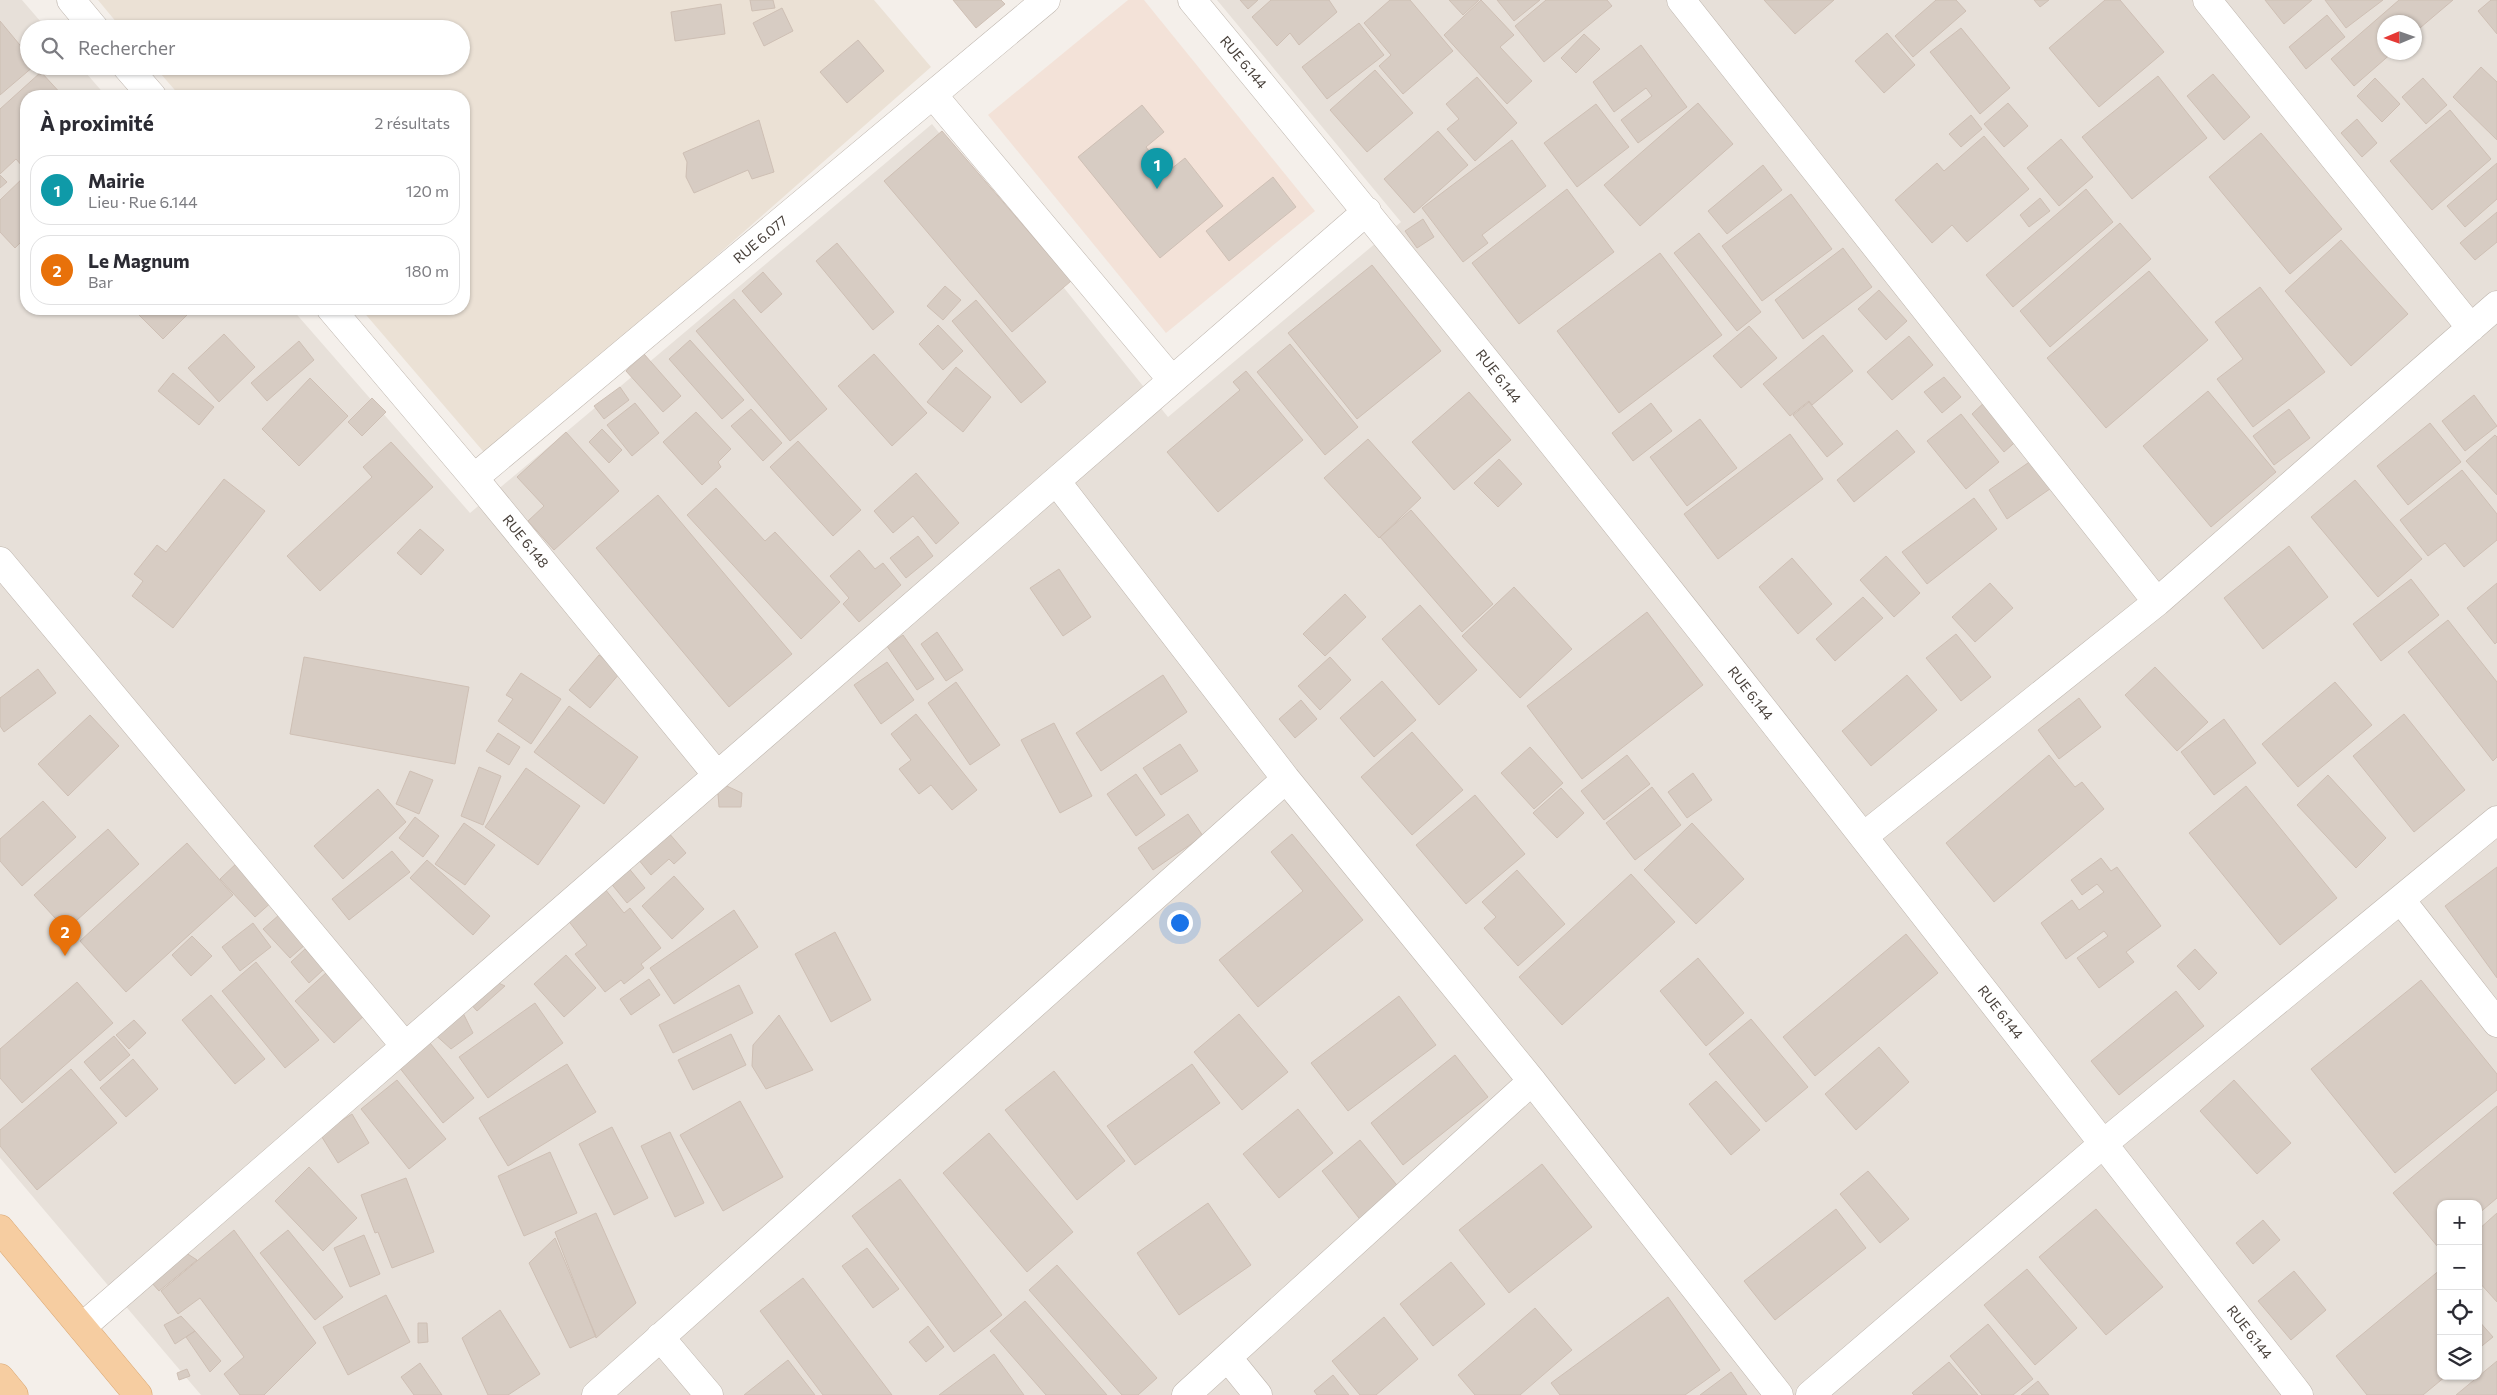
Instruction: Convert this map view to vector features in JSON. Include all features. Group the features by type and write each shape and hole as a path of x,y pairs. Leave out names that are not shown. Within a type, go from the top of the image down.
{"main road":[{"path":"0,1228 138,1395"},
{"path":"0,1378 14,1395"}],"street":[{"path":"70,0 87,20"},
{"name":"RUE 6.077","path":"474,478 1046,0"},
{"name":"RUE 6.144","path":"1192,0 1367,211 1864,836 2299,1395"},
{"path":"1681,0 2157,602"},
{"path":"2208,0 2471,328"},
{"path":"134,75 147,90"},
{"path":"932,95 1172,380"},
{"path":"82,1327 1367,211"},
{"path":"1864,836 2157,602 2497,305"},
{"name":"RUE 6.148","path":"336,315 474,478 718,775"},
{"path":"1056,482 1286,779 1532,1081 1779,1395"},
{"path":"0,561 405,1046"},
{"path":"596,1395 1286,779"},
{"path":"1810,1395 2103,1144 2497,820"},
{"path":"2401,900 2497,1023"},
{"path":"1186,1395 1532,1081"},
{"path":"660,1337 709,1395"},
{"path":"1228,1358 1258,1395"}],"shaded area":[{"path":"0,0 22,0 39,20 20,20 20,75 88,75 101,90 20,90 20,315 297,315 470,513 932,124 1168,417 1401,222 1217,0 2497,0 2497,1395 201,1395 0,1158"},
{"path":"98,0 874,0 931,67 488,457 366,315 470,315 470,90 175,90 162,75 470,75 470,20 115,20"},
{"path":"1128,0 1144,0 1315,211 1166,333 988,115"}],"building":[{"path":"750,0 773,0 775,8 752,11"},
{"path":"953,0 1001,0 1005,4 976,28"},
{"path":"1240,0 1258,0 1248,9"},
{"path":"1271,0 1329,0 1337,12 1299,45 1290,33 1277,46 1252,17"},
{"path":"1390,0 1410,0 1453,51 1403,94 1379,66 1391,55 1364,23"},
{"path":"1449,0 1479,0 1463,15"},
{"path":"1481,0 1514,35 1500,47 1532,81 1507,104 1444,35"},
{"path":"1497,0 1540,0 1514,21"},
{"path":"1546,0 1607,0 1612,6 1544,62 1515,26"},
{"path":"1764,0 1834,0 1795,34"},
{"path":"1936,0 1956,0 1966,11 1913,57 1895,36"},
{"path":"2034,0 2049,0 2040,7"},
{"path":"2105,0 2120,0 2164,52 2099,107 2049,48"},
{"path":"2265,0 2312,0 2284,24"},
{"path":"2325,0 2383,0 2346,28"},
{"path":"2399,0 2453,0 2422,26 2422,15 2382,15"},
{"path":"2491,0 2497,0 2497,34 2478,11"},
{"path":"721,4 725,34 675,41 671,12"},
{"path":"782,8 793,31 764,46 753,23"},
{"path":"2327,15 2345,37 2306,69 2289,47"},
{"path":"2377,19 2377,60 2384,60 2354,86 2331,59"},
{"path":"0,21 20,45 20,75 23,75 0,95"},
{"path":"1359,23 1384,55 1327,99 1302,67"},
{"path":"1961,28 2010,88 1980,114 1930,52"},
{"path":"1887,33 1915,65 1884,93 1855,61"},
{"path":"1584,34 1600,49 1576,73 1561,58"},
{"path":"858,40 884,71 847,103 820,72"},
{"path":"1641,45 1687,107 1638,143 1621,120 1652,96 1646,88 1614,112 1593,82"},
{"path":"2481,67 2497,82 2497,140 2453,97"},
{"path":"1375,70 1413,113 1367,152 1330,110"},
{"path":"2213,74 2250,117 2224,140 2187,96"},
{"path":"38,75 44,75 58,90 21,90"},
{"path":"2158,76 2207,138 2132,199 2082,137"},
{"path":"1477,77 1517,123 1475,161 1447,129 1459,119 1446,104"},
{"path":"2375,78 2400,104 2382,122 2357,96"},
{"path":"2423,78 2447,105 2426,124 2402,97"},
{"path":"20,91 20,164 16,159 0,174 0,109"},
{"path":"1698,103 1733,144 1640,226 1604,185"},
{"path":"2008,103 2028,126 2004,147 1984,124"},
{"path":"1596,104 1629,147 1577,187 1544,143"},
{"path":"1142,105 1164,132 1146,147 1166,173 1185,158 1223,206 1160,258 1078,157"},
{"path":"2450,110 2491,159 2432,210 2390,161"},
{"path":"1971,115 1982,129 1961,147 1949,134"},
{"path":"2357,119 2377,143 2362,157 2341,133"},
{"path":"759,120 774,172 752,179 748,170 694,193 686,177 687,162 683,153"},
{"path":"942,131 1071,281 1012,332 884,181"},
{"path":"1438,131 1468,165 1414,213 1384,179"},
{"path":"2261,133 2342,229 2290,274 2209,177"},
{"path":"1984,136 2029,189 1967,242 1952,225 1932,243 1895,200 1937,163 1944,171"},
{"path":"2061,139 2093,177 2059,206 2027,168"},
{"path":"1512,140 1546,186 1482,235 1488,243 1463,262 1422,208"},
{"path":"2497,163 2497,199 2465,227 2447,206"},
{"path":"1763,165 1782,190 1727,234 1708,211"},
{"path":"0,175 7,182 0,188"},
{"path":"1273,177 1296,207 1229,261 1206,231"},
{"path":"20,181 20,243 15,248 0,232 0,200"},
{"path":"1567,189 1614,252 1519,324 1472,263"},
{"path":"2086,189 2113,222 2013,307 1986,275"},
{"path":"1791,194 1832,249 1762,301 1722,246"},
{"path":"2040,198 2050,211 2029,227 2020,215"},
{"path":"2497,212 2497,242 2475,260 2460,243"},
{"path":"1423,219 1434,237 1417,248 1405,231"},
{"path":"2120,223 2151,259 2050,347 2020,311"},
{"path":"1699,233 1761,312 1737,331 1674,253"},
{"path":"2341,240 2408,314 2351,366 2285,291"},
{"path":"837,243 894,312 873,330 816,261"},
{"path":"1843,248 1872,287 1803,339 1775,300"},
{"path":"1660,253 1722,335 1619,413 1557,331"},
{"path":"1372,265 1441,351 1357,419 1288,333"},
{"path":"2149,271 2208,340 2106,428 2047,358"},
{"path":"763,272 782,294 761,313 742,291"},
{"path":"945,286 961,300 943,320 927,306"},
{"path":"2260,287 2325,372 2253,427 2217,379 2243,359 2215,322"},
{"path":"1879,290 1907,321 1886,340 1858,309"},
{"path":"734,299 827,409 790,441 696,331"},
{"path":"976,300 1046,382 1021,403 952,321"},
{"path":"139,315 187,315 163,339"},
{"path":"938,325 963,351 943,370 919,344"},
{"path":"1749,326 1777,358 1741,388 1713,356"},
{"path":"224,334 255,367 219,402 188,368"},
{"path":"1823,335 1853,371 1812,405 1809,401 1790,416 1763,384"},
{"path":"1909,336 1933,365 1892,400 1867,372"},
{"path":"690,340 744,400 722,419 669,359"},
{"path":"299,341 314,360 267,401 251,383"},
{"path":"1290,344 1358,427 1325,455 1257,372"},
{"path":"644,354 681,396 663,412 626,371"},
{"path":"874,354 927,413 892,446 838,386"},
{"path":"956,367 991,397 963,432 927,402"},
{"path":"1246,371 1303,440 1218,512 1167,452 1240,390 1233,382"},
{"path":"173,373 214,407 199,425 158,391"},
{"path":"1944,377 1961,397 1942,413 1924,392"},
{"path":"310,378 348,416 299,466 262,429"},
{"path":"620,387 629,400 604,419 594,406"},
{"path":"2208,391 2276,472 2211,527 2143,446"},
{"path":"1469,392 1511,440 1454,490 1412,442"},
{"path":"2474,395 2497,426 2465,451 2442,421"},
{"path":"372,398 386,412 362,436 348,422"},
{"path":"1989,398 2021,437 2004,452 1972,414"},
{"path":"1809,402 1843,444 1827,457 1793,415"},
{"path":"635,403 659,433 632,456 607,425"},
{"path":"1651,403 1672,431 1633,461 1612,433"},
{"path":"751,409 782,443 763,461 731,426"},
{"path":"2289,409 2310,438 2274,465 2253,436"},
{"path":"696,412 731,449 718,462 721,467 702,485 663,442"},
{"path":"1961,414 1999,462 1966,489 1927,441"},
{"path":"1700,419 1737,468 1687,506 1650,457"},
{"path":"2430,423 2461,462 2408,505 2377,466"},
{"path":"602,429 622,450 609,463 589,442"},
{"path":"1897,430 1915,452 1854,502 1837,480"},
{"path":"566,432 619,491 554,550 528,521 544,506 517,477"},
{"path":"1790,434 1823,479 1718,559 1684,514"},
{"path":"2495,435 2497,437 2497,495 2466,461"},
{"path":"1368,439 1421,498 1379,538 1324,478"},
{"path":"798,441 861,510 833,536 770,467"},
{"path":"391,442 433,487 320,591 287,556 372,477 363,467"},
{"path":"2038,456 2057,484 2007,519 1989,490"},
{"path":"1499,459 1522,484 1498,507 1474,483"},
{"path":"2462,470 2497,514 2497,540 2464,567 2445,543 2428,556 2400,520"},
{"path":"916,473 959,523 936,544 913,516 893,533 874,511"},
{"path":"224,479 265,511 173,628 132,596 143,581 134,574 157,545 166,552"},
{"path":"2355,480 2422,559 2378,597 2311,517"},
{"path":"716,488 765,541 775,532 840,602 801,639 687,515"},
{"path":"658,495 792,654 729,707 596,548"},
{"path":"1974,498 1997,529 1927,584 1902,552"},
{"path":"1411,510 1493,604 1462,632 1380,537"},
{"path":"420,529 444,550 421,575 397,553"},
{"path":"918,536 933,556 906,578 890,558"},
{"path":"2289,546 2328,597 2263,649 2224,598"},
{"path":"859,550 875,569 883,563 901,585 859,622 843,604 849,598 830,576"},
{"path":"1886,556 1920,593 1894,617 1860,580"},
{"path":"1792,558 1832,604 1798,634 1759,587"},
{"path":"1059,569 1091,617 1063,636 1030,588"},
{"path":"2411,579 2439,615 2381,661 2353,624"},
{"path":"1990,583 2013,608 1975,642 1952,617"},
{"path":"2497,583 2497,642 2495,644 2467,608"},
{"path":"1514,587 1572,649 1520,698 1462,636"},
{"path":"1345,594 1366,617 1325,656 1303,634"},
{"path":"1863,597 1883,618 1835,661 1816,639"},
{"path":"1420,605 1477,670 1439,705 1382,639"},
{"path":"1647,612 1703,685 1582,779 1527,706"},
{"path":"2448,620 2497,682 2497,757 2493,761 2408,652"},
{"path":"937,632 963,670 946,681 921,644"},
{"path":"1956,634 1991,677 1961,701 1926,658"},
{"path":"903,635 934,679 917,690 887,646"},
{"path":"599,655 620,673 590,708 569,690"},
{"path":"304,657 469,687 455,764 290,734"},
{"path":"1330,657 1351,680 1320,710 1298,686"},
{"path":"887,662 914,700 881,724 854,685"},
{"path":"2155,667 2208,722 2177,751 2125,695"},
{"path":"38,669 56,693 4,732 0,726 0,698"},
{"path":"521,673 561,699 531,744 498,721 513,699 506,695"},
{"path":"1163,675 1187,712 1101,771 1076,733"},
{"path":"1907,675 1937,710 1871,766 1842,731"},
{"path":"1382,681 1416,720 1374,757 1340,718"},
{"path":"956,682 1000,745 970,765 928,703"},
{"path":"2335,682 2372,725 2298,787 2262,744"},
{"path":"2079,698 2101,727 2059,759 2038,730"},
{"path":"1301,700 1317,719 1295,738 1279,719"},
{"path":"569,706 638,757 604,804 534,752"},
{"path":"916,714 977,790 952,810 931,785 919,794 899,769 911,760 891,734"},
{"path":"2404,714 2465,790 2414,832 2353,756"},
{"path":"90,715 119,746 68,796 38,764"},
{"path":"2224,719 2256,763 2214,795 2181,752"},
{"path":"1054,723 1092,796 1060,813 1021,740"},
{"path":"1412,732 1463,790 1412,835 1361,777"},
{"path":"498,733 520,747 509,765 486,751"},
{"path":"1180,744 1198,771 1161,795 1143,768"},
{"path":"1530,747 1563,783 1534,809 1501,773"},
{"path":"1627,755 1650,784 1604,820 1581,791"},
{"path":"2049,755 2075,787 2082,782 2104,809 1994,902 1946,843"},
{"path":"479,767 501,776 483,825 461,816"},
{"path":"526,768 580,806 538,865 485,827"},
{"path":"410,771 433,780 419,814 396,804"},
{"path":"1693,773 1712,800 1687,818 1668,792"},
{"path":"1136,774 1165,815 1136,836 1107,794"},
{"path":"2328,775 2386,838 2356,868 2297,805"},
{"path":"718,782 742,793 741,807 719,807 718,794 715,793"},
{"path":"2246,786 2337,898 2280,945 2189,833"},
{"path":"1652,787 1681,825 1635,860 1606,823"},
{"path":"1561,788 1584,813 1557,838 1533,813"},
{"path":"378,789 406,822 343,879 314,846"},
{"path":"1475,795 1525,854 1466,904 1416,845"},
{"path":"43,801 76,837 22,886 0,861 0,839"},
{"path":"1188,814 1203,836 1153,870 1138,848"},
{"path":"415,817 439,836 423,857 399,838"},
{"path":"464,823 495,845 465,885 435,864"},
{"path":"1692,823 1744,879 1696,924 1644,870"},
{"path":"108,829 139,864 66,930 34,895"},
{"path":"668,832 686,853 674,864 669,859 651,875 638,859"},
{"path":"1292,834 1363,920 1258,1007 1219,960 1303,891 1271,852"},
{"path":"187,843 233,895 126,992 80,941"},
{"path":"392,851 410,872 349,920 332,899"},
{"path":"2101,858 2111,871 2117,867 2161,926 2126,952 2134,962 2099,988 2077,958 2108,936 2104,931 2066,959 2041,923 2072,900 2079,910 2104,892 2097,884 2082,895 2071,880"},
{"path":"427,860 490,916 473,935 410,878"},
{"path":"239,861 274,900 255,917 220,879"},
{"path":"627,866 645,888 627,903 609,881"},
{"path":"2497,867 2497,978 2445,906"},
{"path":"1517,870 1565,924 1518,966 1484,928 1496,917 1482,902"},
{"path":"1631,874 1675,922 1562,1025 1519,977"},
{"path":"674,876 704,909 672,939 642,906"},
{"path":"605,889 624,913 630,908 661,948 641,964 644,968 624,984 621,980 605,992 575,954 587,945 567,919"},
{"path":"734,910 758,947 674,1004 650,968"},
{"path":"279,915 306,944 290,958 263,929"},
{"path":"253,923 271,947 240,971 222,947"},
{"path":"835,932 871,1000 831,1022 795,954"},
{"path":"1906,934 1938,973 1815,1076 1783,1037"},
{"path":"192,936 212,956 191,976 172,955"},
{"path":"305,949 324,969 309,983 291,962"},
{"path":"2195,949 2217,973 2199,990 2177,966"},
{"path":"566,955 596,988 564,1017 534,984"},
{"path":"1698,958 1744,1013 1706,1046 1660,991"},
{"path":"256,962 319,1040 285,1068 222,991"},
{"path":"327,972 366,1014 334,1043 295,1001"},
{"path":"649,979 660,995 631,1015 620,999"},
{"path":"492,980 505,986 477,1011 466,999"},
{"path":"2421,980 2497,1074 2497,1090 2395,1173 2311,1069"},
{"path":"77,982 113,1023 22,1103 0,1078 0,1049"},
{"path":"739,985 753,1013 673,1053 659,1025"},
{"path":"2176,991 2204,1026 2119,1095 2091,1061"},
{"path":"211,995 265,1059 235,1084 182,1020"},
{"path":"1399,996 1436,1045 1348,1111 1311,1063"},
{"path":"535,1003 563,1043 488,1098 459,1057"},
{"path":"460,1007 473,1033 451,1049 431,1031"},
{"path":"1239,1014 1288,1072 1242,1110 1194,1052"},
{"path":"779,1015 813,1070 766,1089 752,1066 753,1045"},
{"path":"1751,1019 1808,1087 1766,1122 1709,1054"},
{"path":"134,1020 146,1033 129,1049 116,1035"},
{"path":"731,1034 746,1065 693,1090 678,1060"},
{"path":"114,1036 130,1055 100,1081 84,1062"},
{"path":"430,1043 474,1098 443,1123 399,1067"},
{"path":"1879,1047 1909,1082 1856,1130 1825,1094"},
{"path":"1455,1055 1488,1097 1403,1165 1371,1123"},
{"path":"133,1059 158,1089 126,1117 100,1088"},
{"path":"567,1064 596,1112 508,1166 479,1118"},
{"path":"1192,1064 1220,1103 1135,1165 1107,1126"},
{"path":"71,1069 117,1123 37,1190 0,1146 0,1130"},
{"path":"1054,1071 1125,1161 1077,1200 1005,1110"},
{"path":"397,1080 446,1139 409,1169 361,1109"},
{"path":"2234,1080 2291,1143 2257,1174 2200,1111"},
{"path":"1716,1081 1760,1130 1731,1155 1689,1104"},
{"path":"740,1101 783,1177 723,1211 680,1135"},
{"path":"2497,1106 2497,1198 2482,1211 2482,1200 2437,1200 2437,1246 2393,1193"},
{"path":"1298,1109 1333,1153 1279,1198 1243,1154"},
{"path":"352,1114 369,1143 338,1163 320,1134"},
{"path":"612,1127 648,1198 614,1215 579,1144"},
{"path":"670,1132 704,1203 675,1217 641,1146"},
{"path":"989,1133 1073,1232 1027,1272 943,1173"},
{"path":"1360,1140 1405,1195 1366,1227 1322,1171"},
{"path":"550,1152 577,1213 524,1236 498,1176"},
{"path":"1542,1164 1592,1227 1509,1293 1459,1230"},
{"path":"309,1167 357,1218 323,1251 275,1201"},
{"path":"1868,1171 1909,1219 1880,1243 1840,1194"},
{"path":"406,1178 434,1252 392,1268 378,1232 375,1233 361,1195"},
{"path":"900,1179 1002,1315 954,1352 852,1216"},
{"path":"1208,1203 1251,1265 1179,1315 1137,1253"},
{"path":"1836,1209 1866,1248 1775,1320 1744,1281"},
{"path":"2096,1209 2163,1287 2106,1335 2039,1257"},
{"path":"596,1213 636,1303 596,1338 555,1232"},
{"path":"2497,1213 2497,1302 2482,1285 2482,1226"},
{"path":"2263,1220 2280,1240 2253,1264 2236,1243"},
{"path":"234,1230 316,1343 264,1395 240,1395 224,1374 244,1357 200,1298 178,1314 161,1291"},
{"path":"288,1230 343,1297 315,1320 260,1253"},
{"path":"364,1235 380,1274 350,1287 334,1248"},
{"path":"555,1238 596,1336 570,1348 529,1263"},
{"path":"867,1248 899,1289 873,1308 842,1266"},
{"path":"183,1251 197,1260 159,1291 151,1282"},
{"path":"1451,1262 1485,1304 1433,1346 1400,1304"},
{"path":"1057,1265 1157,1378 1138,1395 1122,1395 1029,1290"},
{"path":"2027,1269 2077,1328 2035,1365 1984,1305"},
{"path":"2294,1271 2326,1310 2291,1340 2258,1301"},
{"path":"2437,1272 2437,1380 2441,1380 2423,1395 2367,1395 2336,1356"},
{"path":"803,1278 892,1395 823,1395 760,1311"},
{"path":"386,1295 410,1342 348,1375 323,1327"},
{"path":"1668,1297 1720,1370 1685,1395 1560,1395 1551,1383"},
{"path":"1025,1301 1107,1395 1046,1395 990,1331"},
{"path":"1535,1308 1572,1350 1520,1395 1475,1395 1458,1375"},
{"path":"500,1310 540,1374 508,1395 488,1395 462,1338"},
{"path":"181,1316 195,1331 175,1344 164,1325"},
{"path":"1384,1317 1418,1359 1376,1395 1360,1395 1332,1361"},
{"path":"418,1323 427,1323 428,1342 418,1343"},
{"path":"1988,1324 2033,1379 2013,1395 1982,1395 1950,1356"},
{"path":"2482,1325 2493,1337 2482,1346"},
{"path":"928,1326 944,1347 926,1362 909,1342"},
{"path":"195,1331 221,1361 210,1372 186,1337"},
{"path":"994,1354 1024,1395 939,1395"},
{"path":"788,1360 815,1395 744,1395"},
{"path":"2497,1361 2497,1395 2456,1395 2474,1380 2482,1380 2482,1373"},
{"path":"1949,1362 1978,1395 1914,1395 1912,1393"},
{"path":"420,1363 442,1395 414,1395 401,1377"},
{"path":"187,1369 190,1376 179,1380 177,1373"},
{"path":"1731,1372 1747,1395 1700,1395"},
{"path":"1333,1375 1349,1395 1317,1395 1314,1391"},
{"path":"2038,1381 2049,1395 2021,1395"}],"place":[{"name":"Mairie","path":"1157,189"},
{"name":"Le Magnum","path":"65,956"}]}
